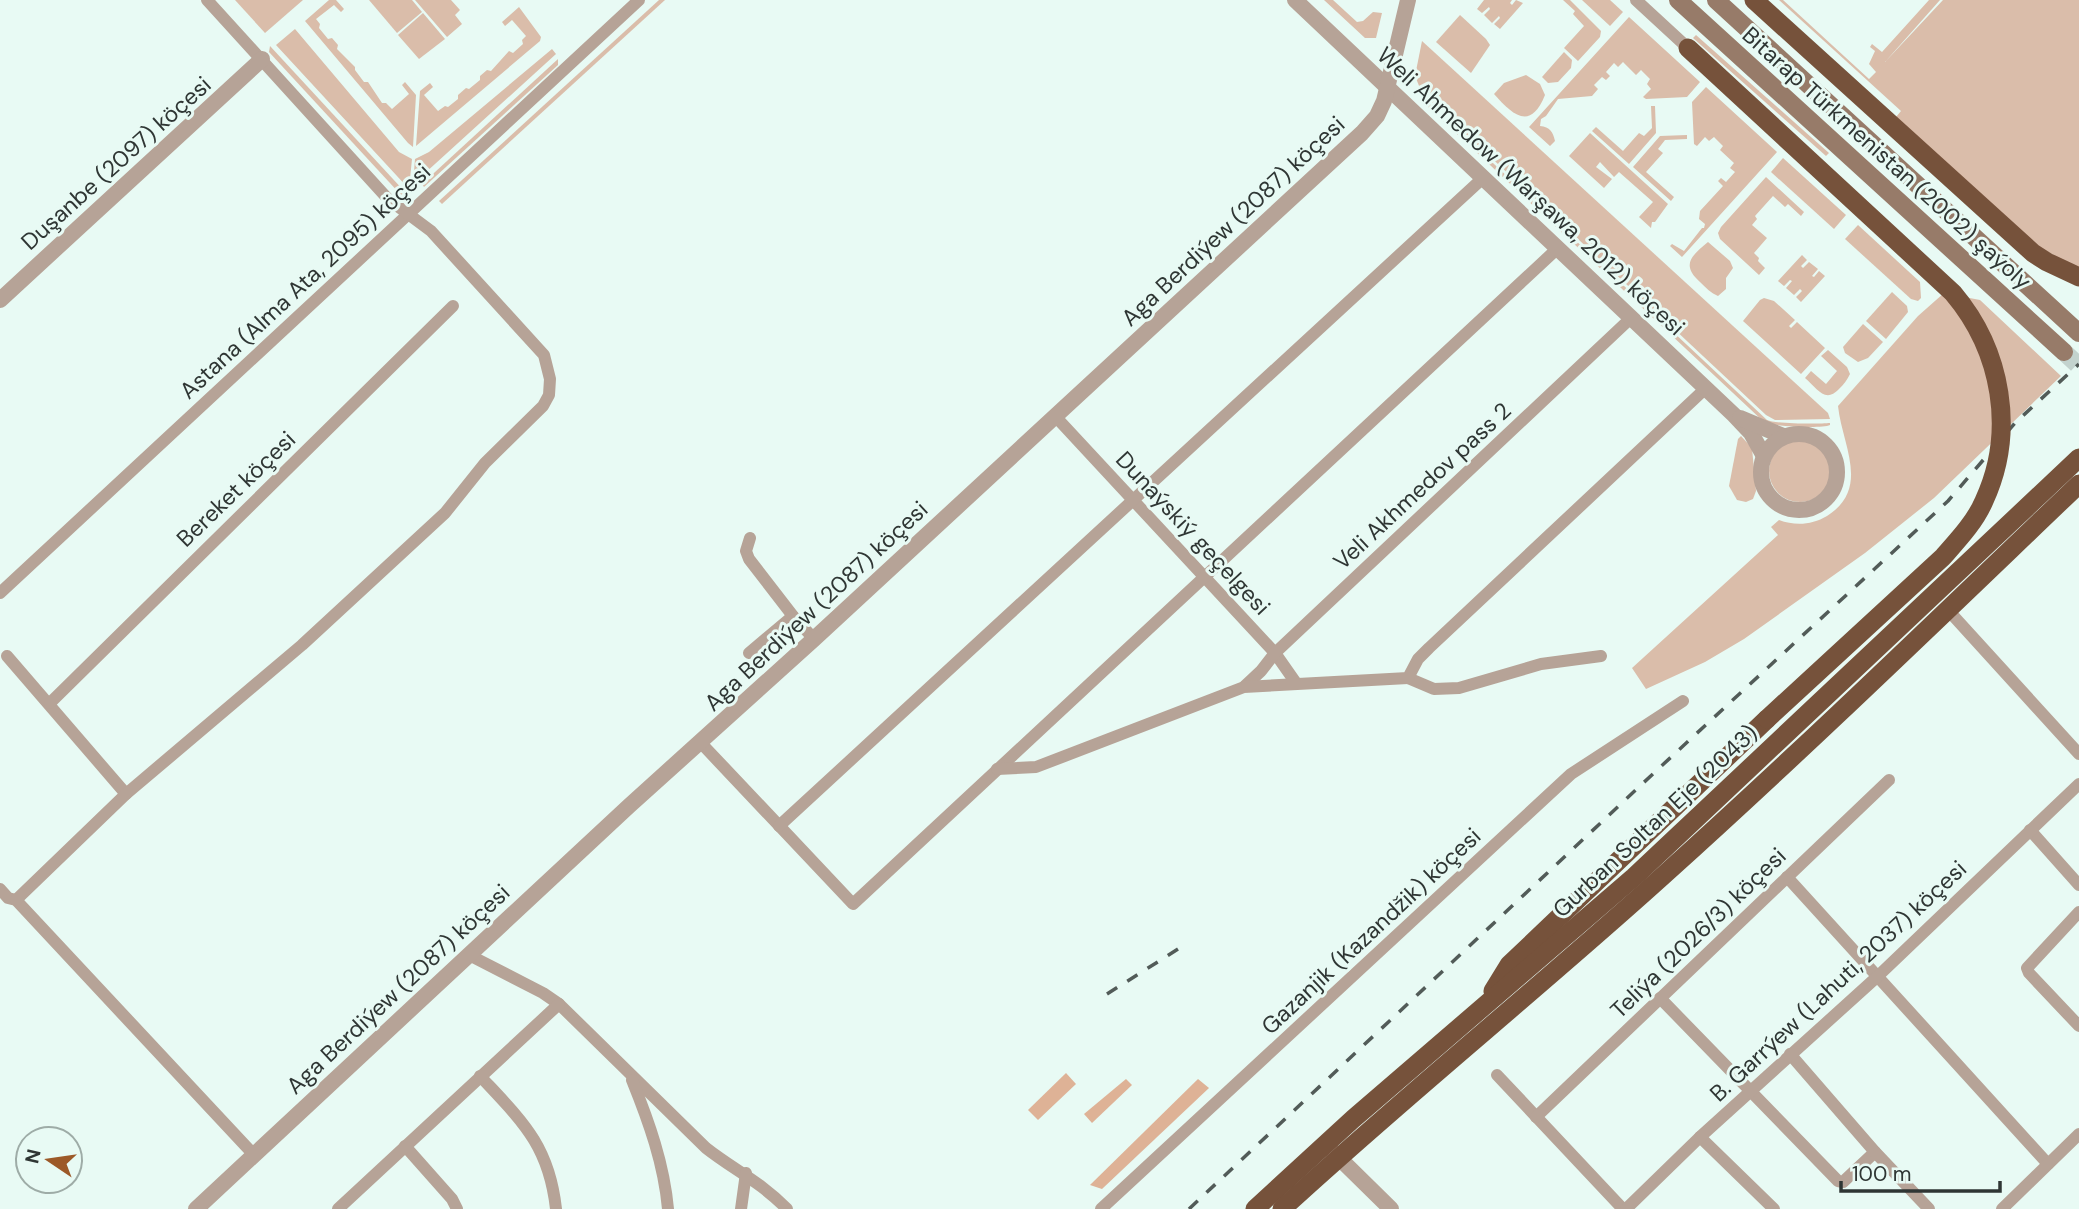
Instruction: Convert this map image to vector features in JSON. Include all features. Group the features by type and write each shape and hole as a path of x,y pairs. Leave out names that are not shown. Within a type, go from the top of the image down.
{"highway":[{"path":"1754,0 2033,253 2079,277"},
{"path":"1480,1011 1509,965 1767,719 1943,558 1967,529 1983,503 1995,472 2002,439 2001,412 1991,359 1974,320 1940,280 1688,48"},
{"name":"Gurban Soltan Eje (2043)","path":"1282,1209 1332,1151 1480,1011 1634,877 2079,458"},
{"name":"Gurban Soltan Eje (2043)","path":"1255,1209 1332,1151 1665,874 2079,484"}],"main road":[{"name":"Bitarap Türkmenistan (2002) şaýoly","path":"1678,0 2064,352"},
{"name":"Bitarap Türkmenistan (2002) şaýoly","path":"1716,0 2079,332"}],"street":[{"path":"207,0 388,198 431,231 544,355 550,379 549,395 543,406 485,463 445,513 302,645 6,898 254,1155"},
{"name":"Astana (Alma Ata, 2095) köçesi","path":"0,593 639,0"},
{"name":"Weli Ahmedow (Warşawa, 2012) köçesi","path":"1295,0 1734,415 1751,433 1764,456 1760,470 1762,484 1774,502 1801,510 1814,507 1826,499 1834,487 1837,473 1835,459 1828,447 1811,435 1797,433 1783,436 1734,415"},
{"name":"Aga Berdiýew (2087) köçesi","path":"196,1209 629,806 701,743 1362,133 1377,116 1389,87 1408,0"},
{"path":"1636,0 1688,48"},
{"name":"Duşanbe (2097) köçesi","path":"0,300 262,59"},
{"path":"779,826 1483,178"},
{"path":"701,743 853,904 1558,248"},
{"name":"Bereket köçesi","path":"50,704 453,306"},
{"name":"Veli Akhmedov pass 2","path":"1244,687 1275,653 1631,318"},
{"path":"1408,678 1418,659 1429,648 1706,388"},
{"name":"Dunaýskiý geçelgesi","path":"1055,416 1275,653 1296,682"},
{"path":"1764,456 1772,444 1783,436"},
{"path":"750,538 746,551 749,559 814,639"},
{"path":"1948,610 2079,754"},
{"path":"749,653 793,616"},
{"path":"7,656 126,794"},
{"path":"996,769 1036,767 1244,687 1296,682 1408,678 1434,689 1459,688 1541,664 1601,656"},
{"name":"Gazanjik (Kazandžik) köçesi","path":"1101,1209 1571,774 1683,701"},
{"name":"Teliýa (2026/3) köçesi","path":"1536,1117 1889,780"},
{"name":"B. Garrýew (Lahuti, 2037) köçesi","path":"1624,1209 1878,976 2079,784"},
{"path":"2030,830 2079,885"},
{"path":"1787,877 2048,1164"},
{"path":"2079,912 2027,968 2079,1026"},
{"path":"469,955 559,1004 706,1148 746,1173 787,1209"},
{"path":"1660,998 1838,1181 1843,1182 1875,1153"},
{"path":"338,1209 559,1004"},
{"path":"1790,1054 1875,1153 1929,1209"},
{"path":"1497,1075 1624,1209"},
{"path":"480,1076 536,1140 547,1167 556,1209"},
{"path":"631,1076 652,1131 666,1185 668,1209"},
{"path":"2002,1209 2079,1134"},
{"path":"1700,1137 1774,1209"},
{"path":"405,1146 452,1199 457,1209"},
{"path":"1332,1151 1391,1209"},
{"path":"741,1209 746,1173"}],"shaded area":[{"path":"235,0 303,0 265,33"},
{"path":"329,0 336,0 344,9 341,12 334,5 316,19 320,24 319,28 328,39 332,38 338,45 337,49 355,67 364,82 368,82 382,103 392,109 409,94 402,85 405,82 416,95 413,147 305,21"},
{"path":"369,0 412,0 422,12 397,33"},
{"path":"415,0 451,0 460,10 455,15 462,24 447,37"},
{"path":"659,0 665,0 442,204 439,201"},
{"path":"1324,0 1333,0 1357,22 1363,21 1373,12 1382,13 1376,38 1365,38"},
{"path":"1484,0 1512,0 1512,5 1516,0 1523,3 1500,29 1494,24 1499,16 1492,23 1484,15 1489,7 1482,13 1477,9"},
{"path":"1563,0 1570,0 1601,31 1600,37 1578,61 1564,48 1584,26 1573,14 1575,11"},
{"path":"1582,0 1610,0 1623,12 1610,26"},
{"path":"1779,0 1783,0 1869,79 1876,72 1869,64 1875,51 1870,47 1872,44 1882,52 1929,0 1940,0 1885,62 1943,0 2079,0 2079,269 2037,246 1896,117 1901,111"},
{"path":"519,7 541,37 540,41 416,146 420,91 430,83 433,87 424,95 438,111 448,107 466,88 469,89 480,80 480,76 487,70 491,71 509,51 513,53 523,44 522,40 526,36 512,20 505,26 502,22"},
{"path":"423,13 445,39 419,59 398,35"},
{"path":"1460,15 1490,45 1471,73 1436,42"},
{"path":"1629,17 1700,82 1687,97 1646,99 1643,97 1651,89 1647,84 1650,79 1641,70 1636,75 1623,62 1618,67 1614,63 1606,72 1610,76 1606,80 1602,77 1594,85 1598,89 1592,96 1558,99 1541,119 1540,126 1549,129 1555,141 1550,146 1529,127"},
{"path":"295,29 399,152 412,159 409,189 276,45"},
{"path":"1696,35 1829,153 1826,156 1693,38"},
{"path":"1422,41 1828,413 1830,419 1775,420 1766,415 1422,93 1415,76"},
{"path":"270,46 405,192 401,195 269,52"},
{"path":"552,49 556,54 413,184 415,159 429,152"},
{"path":"1564,52 1572,60 1571,68 1558,82 1548,83 1542,77"},
{"path":"558,59 558,65 424,187 422,184"},
{"path":"1526,75 1540,84 1545,95 1533,113 1521,116 1507,108 1494,94 1504,83"},
{"path":"1706,87 1777,152 1682,257 1670,246 1672,244 1684,251 1704,228 1705,224 1699,219 1700,211 1723,186 1718,181 1721,178 1726,182 1735,172 1730,168 1734,163 1720,150 1723,146 1714,137 1709,141 1705,137 1697,146 1694,144 1692,102"},
{"path":"1429,103 1767,420 1830,425 1798,427 1765,423 1427,106"},
{"path":"1651,106 1655,106 1656,133 1629,164 1592,131 1596,127 1623,151 1639,133 1644,136 1652,128"},
{"path":"1590,133 1668,204 1655,222 1652,222 1651,228 1639,217 1653,202 1619,172 1614,177 1600,162 1596,167 1612,179 1604,188 1569,156"},
{"path":"1687,135 1687,139 1665,140 1658,149 1663,153 1646,172 1674,197 1671,201 1633,167 1660,136"},
{"path":"1783,158 1846,215 1834,229 1771,172"},
{"path":"1766,177 1804,212 1801,216 1788,204 1785,207 1773,196 1755,216 1757,219 1752,225 1767,238 1754,253 1765,268 1759,275 1720,239 1718,233"},
{"path":"1858,225 1920,282 1921,298 1918,301 1911,299 1845,239"},
{"path":"1708,242 1730,261 1733,268 1726,278 1726,289 1718,296 1694,276 1690,266 1693,256"},
{"path":"1802,255 1807,260 1801,266 1803,268 1809,262 1818,269 1812,276 1819,271 1825,276 1801,302 1796,297 1802,291 1800,289 1794,295 1786,288 1792,281 1784,286 1778,281"},
{"path":"1892,292 1907,306 1908,312 1886,339 1866,321"},
{"path":"1944,293 1980,300 2061,376 1934,498 1865,553 1744,639 1705,662 1646,689 1632,668 1778,535 1771,527 1779,520 1797,524 1809,523 1827,516 1840,505 1848,492 1851,465 1838,406 1918,316"},
{"path":"1764,298 1774,301 1795,320 1789,326 1791,328 1797,322 1825,348 1801,374 1743,321"},
{"path":"1863,324 1883,342 1868,358 1858,362 1845,353 1843,347"},
{"path":"1828,350 1847,367 1850,374 1839,389 1825,395 1805,378 1811,371 1826,384 1837,371 1821,356"},
{"path":"1741,436 1752,448 1756,491 1753,499 1746,502 1737,500 1729,486 1738,439"},
{"path":"1800,440 1822,449 1831,471 1822,493 1800,502 1778,493 1769,471 1778,449"},
{"path":"1066,1073 1076,1084 1038,1120 1028,1110"},
{"path":"1126,1079 1132,1085 1092,1123 1084,1114"},
{"path":"1198,1079 1209,1088 1102,1189 1090,1185"}],"tunnel":[{"path":"2064,352 2079,366"}],"railway":[{"path":"1189,1209 1948,501 2015,423 2079,364"},
{"path":"1107,994 1186,944"}]}
